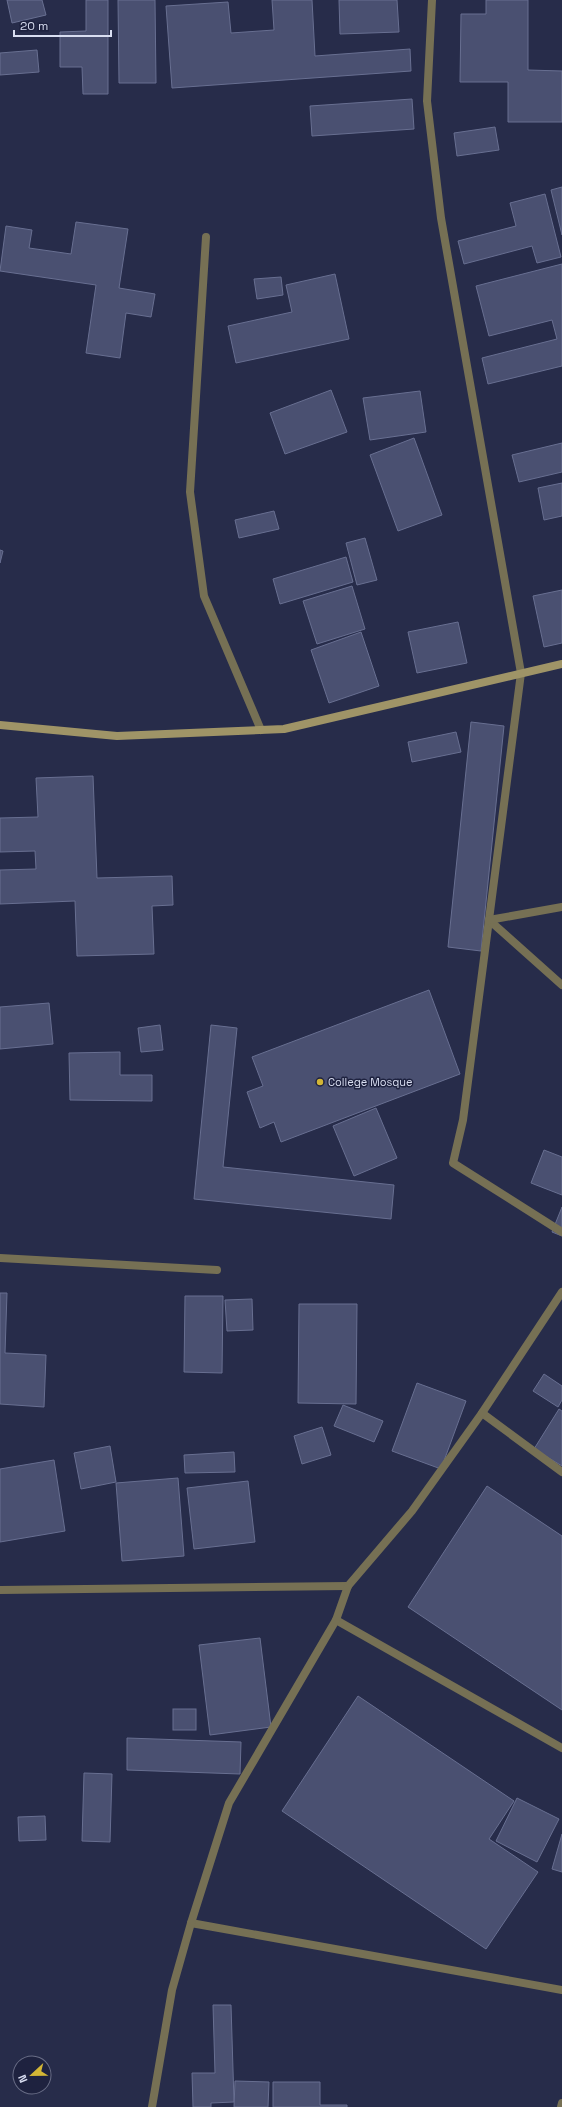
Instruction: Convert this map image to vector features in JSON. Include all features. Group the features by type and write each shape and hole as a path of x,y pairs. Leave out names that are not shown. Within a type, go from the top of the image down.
{"street":[{"path":"432,0 427,101 441,218 521,673 463,1120 453,1163 562,1232"},
{"path":"206,237 190,492 204,596 261,730"},
{"path":"0,725 117,736 284,729 562,664"},
{"path":"489,920 562,907"},
{"path":"489,920 562,984"},
{"path":"0,1258 217,1270"},
{"path":"152,2107 172,1990 191,1922 229,1803 336,1620 348,1586 412,1511 482,1413 562,1292"},
{"path":"482,1413 562,1472"},
{"path":"0,1590 348,1586"},
{"path":"336,1620 562,1748"},
{"path":"191,1922 562,1990"},
{"path":"561,2107 562,2103"}],"building":[{"path":"7,0 42,0 46,15 12,23"},
{"path":"86,0 108,0 108,94 83,94 82,67 60,67 60,32 86,31"},
{"path":"118,0 155,0 156,83 119,83"},
{"path":"272,0 312,0 315,56 410,49 411,71 172,88 166,6 228,2 231,33 274,30"},
{"path":"339,0 397,0 399,32 340,34"},
{"path":"486,0 528,0 528,70 562,71 562,122 508,122 508,82 460,82 461,14 486,14"},
{"path":"37,50 39,72 0,75 0,53"},
{"path":"412,99 414,129 312,136 310,106"},
{"path":"495,127 499,150 457,156 454,133"},
{"path":"562,187 562,235 551,190"},
{"path":"545,194 561,257 537,263 532,246 464,264 458,241 516,226 510,203"},
{"path":"76,222 128,229 119,288 155,294 151,317 126,313 120,358 86,353 96,285 0,271 6,226 32,230 29,248 71,254"},
{"path":"562,264 562,366 488,384 482,358 557,339 552,320 489,336 476,286"},
{"path":"335,274 349,339 236,363 228,326 292,312 286,285"},
{"path":"281,277 283,295 257,299 254,279"},
{"path":"331,390 347,432 285,454 270,413"},
{"path":"420,391 426,432 370,440 363,398"},
{"path":"414,438 442,515 398,531 370,455"},
{"path":"562,443 562,472 519,482 512,455"},
{"path":"562,483 562,516 544,520 538,488"},
{"path":"274,511 279,529 239,538 235,520"},
{"path":"365,538 377,580 357,585 346,543"},
{"path":"0,550 3,551 0,563"},
{"path":"346,557 353,582 280,604 273,579"},
{"path":"352,586 365,629 317,644 303,601"},
{"path":"562,590 562,643 544,647 533,596"},
{"path":"458,622 467,663 417,673 408,632"},
{"path":"361,632 379,686 329,703 311,650"},
{"path":"471,722 504,726 481,951 448,947"},
{"path":"456,732 461,752 412,762 408,742"},
{"path":"93,776 97,878 172,876 173,905 152,906 154,954 77,956 75,901 0,904 0,870 36,869 35,851 0,852 0,818 38,817 36,778"},
{"path":"429,990 460,1074 281,1142 274,1122 260,1128 247,1092 263,1086 252,1057"},
{"path":"49,1003 53,1044 0,1049 0,1007"},
{"path":"160,1025 163,1050 141,1052 138,1028"},
{"path":"211,1025 237,1028 223,1167 394,1185 391,1219 194,1199"},
{"path":"120,1052 120,1075 152,1075 152,1101 70,1100 69,1053"},
{"path":"376,1108 397,1158 354,1176 333,1126"},
{"path":"544,1150 562,1157 562,1195 531,1183"},
{"path":"562,1207 562,1236 552,1232"},
{"path":"0,1293 7,1293 5,1353 46,1355 44,1407 0,1404"},
{"path":"185,1296 223,1296 222,1373 184,1372"},
{"path":"252,1299 253,1330 227,1331 225,1300"},
{"path":"299,1304 357,1304 356,1404 298,1403"},
{"path":"544,1374 562,1386 562,1400 558,1407 533,1391"},
{"path":"417,1383 466,1401 441,1469 392,1451"},
{"path":"343,1405 383,1421 374,1442 334,1426"},
{"path":"559,1409 562,1411 562,1466 534,1449"},
{"path":"322,1427 331,1455 302,1464 294,1436"},
{"path":"110,1446 116,1482 81,1489 74,1453"},
{"path":"234,1452 235,1472 185,1473 184,1455"},
{"path":"54,1460 65,1531 0,1542 0,1469"},
{"path":"178,1478 184,1556 122,1561 116,1483"},
{"path":"248,1481 255,1542 194,1549 187,1488"},
{"path":"487,1486 562,1536 562,1710 408,1607"},
{"path":"260,1638 271,1727 210,1735 199,1645"},
{"path":"358,1696 514,1801 489,1839 538,1872 486,1949 282,1811"},
{"path":"173,1709 196,1709 196,1730 173,1730"},
{"path":"127,1738 241,1742 240,1774 127,1770"},
{"path":"84,1773 112,1774 110,1842 82,1841"},
{"path":"517,1798 559,1819 537,1862 496,1841"},
{"path":"45,1816 46,1840 19,1841 18,1817"},
{"path":"562,1834 562,1872 552,1869"},
{"path":"213,2005 231,2005 234,2102 211,2103 211,2107 193,2107 192,2073 215,2073"},
{"path":"235,2081 269,2082 268,2107 234,2107"},
{"path":"273,2082 320,2082 320,2105 347,2105 347,2107 273,2107"}],"place":[{"name":"College Mosque","path":"320,1082"}]}
